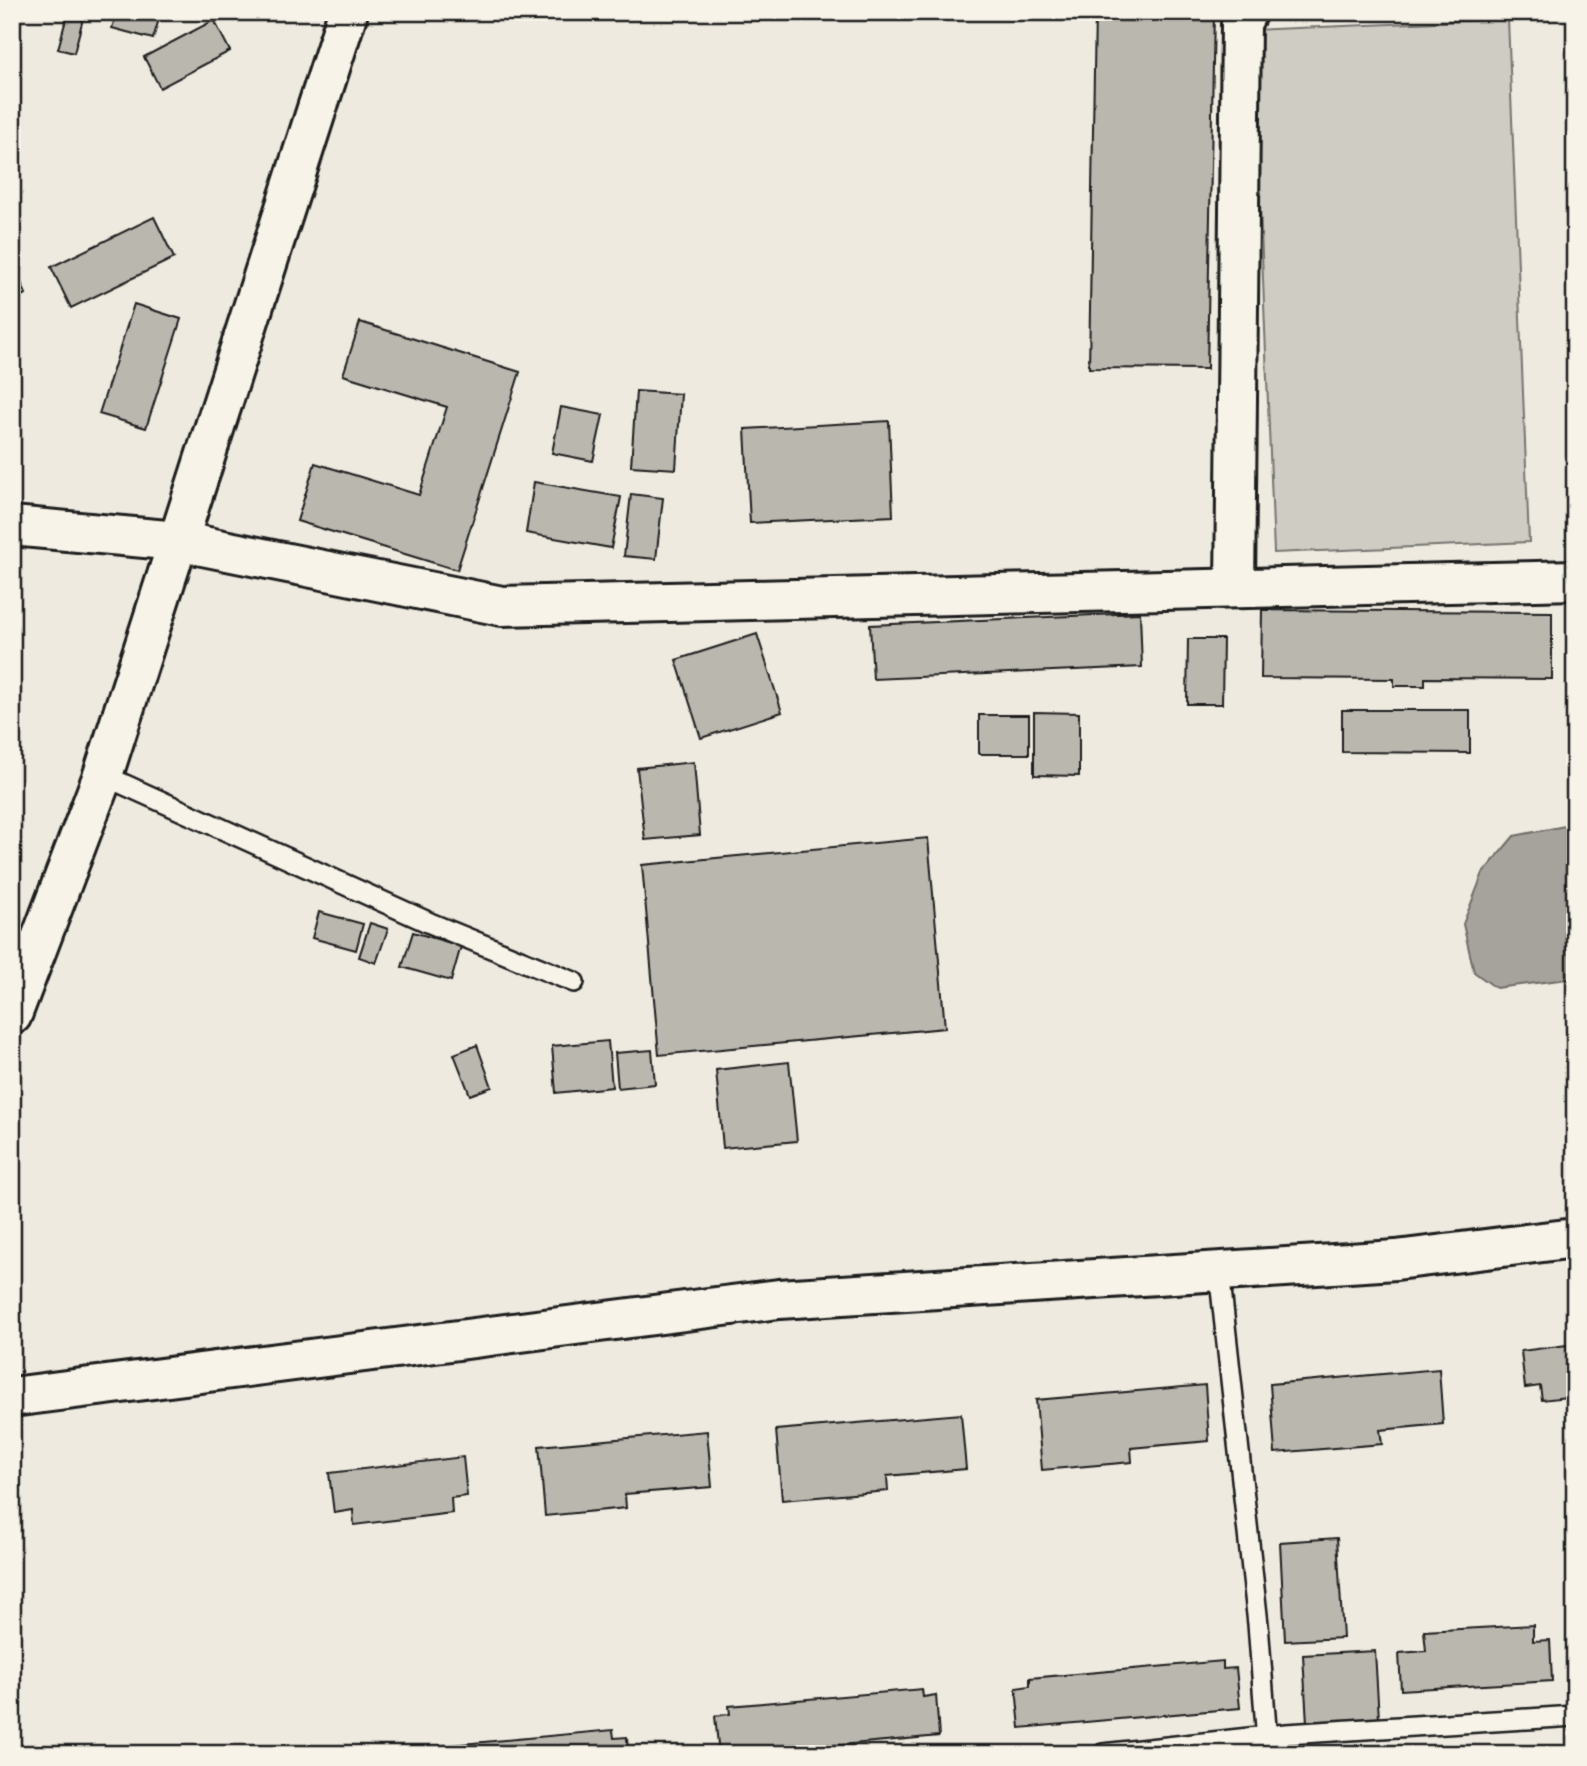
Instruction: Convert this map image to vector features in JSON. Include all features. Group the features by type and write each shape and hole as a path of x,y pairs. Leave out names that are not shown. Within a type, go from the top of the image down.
{"street":[{"path":"12,1015 103,775 348,12"},
{"path":"1235,588 1241,23 1247,12"},
{"path":"12,526 178,541 502,607 1575,580"},
{"path":"12,1397 779,1299 1396,1260 1575,1238"}],"lane":[{"path":"103,775 430,923 574,982"},
{"path":"1219,1271 1258,1624 1268,1754"},
{"path":"1103,1754 1286,1734 1575,1716"}],"shaded area":[{"path":"1508,19 1529,542 1274,553 1253,30"},
{"path":"1575,824 1575,978 1496,988 1474,972 1463,924 1483,873 1514,836"}],"building":[{"path":"68,12 96,12 94,18 84,15 74,53 58,49"},
{"path":"117,12 161,12 153,39 112,28"},
{"path":"1095,12 1214,12 1207,369 1089,368"},
{"path":"214,20 230,51 160,88 144,57"},
{"path":"154,217 174,258 71,308 51,267"},
{"path":"12,262 26,294 12,300"},
{"path":"134,304 181,319 146,428 99,414"},
{"path":"360,322 520,372 457,570 297,521 315,463 419,495 447,407 343,375"},
{"path":"636,391 681,394 676,469 631,466"},
{"path":"561,407 603,415 593,461 552,453"},
{"path":"889,421 893,516 750,523 745,429"},
{"path":"534,482 621,497 611,548 526,533"},
{"path":"631,494 663,498 656,559 624,556"},
{"path":"1262,610 1552,612 1552,679 1425,678 1425,686 1394,686 1394,679 1261,678"},
{"path":"1140,613 1142,667 873,679 870,625"},
{"path":"757,634 782,712 701,738 676,660"},
{"path":"1188,639 1223,639 1222,704 1187,704"},
{"path":"1342,710 1470,710 1470,753 1342,752"},
{"path":"1034,712 1079,713 1079,776 1034,775"},
{"path":"979,715 1029,715 1029,754 979,754"},
{"path":"694,762 700,835 645,840 637,768"},
{"path":"928,838 945,1028 659,1055 642,865"},
{"path":"319,912 363,924 356,950 312,938"},
{"path":"370,923 388,929 376,963 359,957"},
{"path":"413,932 461,946 451,981 402,967"},
{"path":"608,1041 612,1087 556,1093 552,1046"},
{"path":"477,1045 492,1087 470,1095 454,1054"},
{"path":"652,1050 655,1084 618,1088 615,1053"},
{"path":"789,1062 797,1141 723,1148 716,1070"},
{"path":"1575,1344 1575,1396 1542,1400 1540,1386 1525,1388 1521,1351"},
{"path":"1439,1369 1443,1424 1380,1430 1382,1444 1275,1453 1270,1384"},
{"path":"1205,1385 1209,1441 1131,1448 1132,1462 1042,1470 1036,1400"},
{"path":"961,1414 966,1469 887,1476 888,1491 782,1500 776,1430"},
{"path":"707,1431 712,1487 625,1494 626,1508 545,1516 539,1446"},
{"path":"463,1457 467,1496 451,1498 452,1513 354,1525 353,1510 334,1513 329,1473"},
{"path":"1337,1538 1343,1638 1285,1641 1280,1542"},
{"path":"1533,1625 1533,1641 1550,1640 1552,1681 1401,1690 1399,1653 1426,1651 1424,1631"},
{"path":"1375,1651 1379,1719 1307,1723 1303,1655"},
{"path":"1223,1661 1223,1669 1236,1668 1240,1708 1020,1728 1016,1688 1030,1686 1030,1678"},
{"path":"922,1689 923,1697 936,1695 939,1736 719,1754 715,1716 730,1714 729,1706"},
{"path":"613,1730 614,1738 627,1737 628,1754 421,1754 420,1748"}]}
